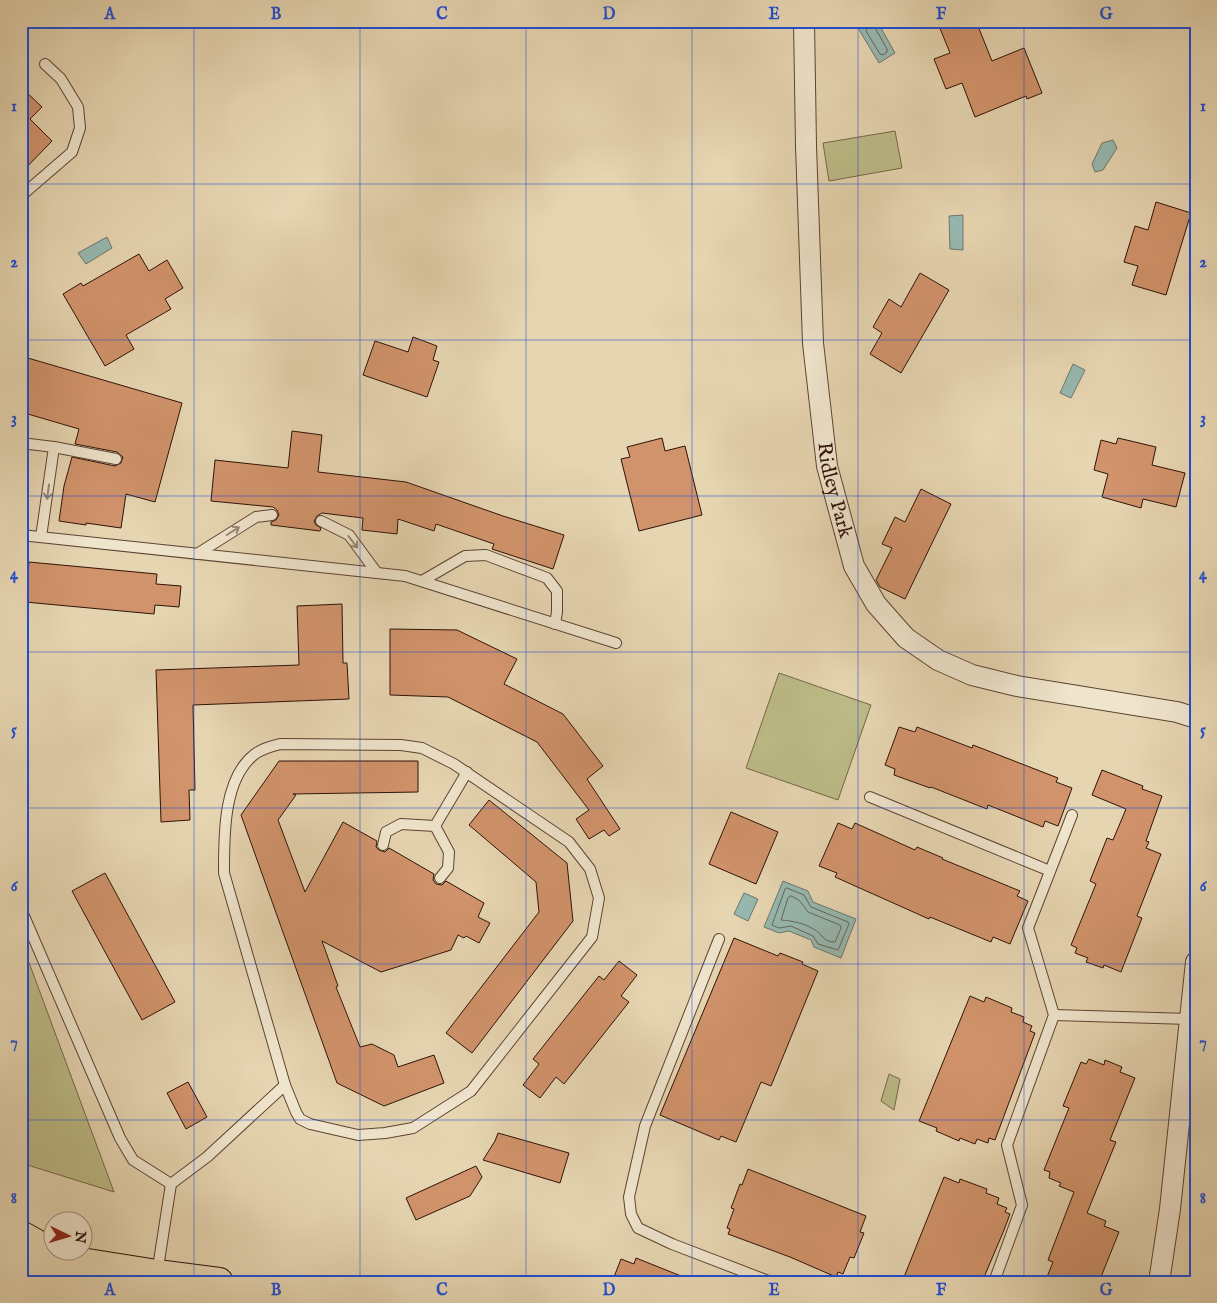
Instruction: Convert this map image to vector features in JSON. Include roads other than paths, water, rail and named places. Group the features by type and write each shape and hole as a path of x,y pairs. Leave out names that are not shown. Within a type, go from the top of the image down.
{"main road":[{"path":"21,1235 60,1257 75,1261 157,1278 219,1282"},
{"path":"21,1260 62,1274 99,1282"}],"street":[{"name":"Ridley Park","path":"804,21 806,156 813,343 827,466 854,566 876,604 906,638 938,660 972,675 1017,686 1177,712 1196,718"},
{"path":"1159,1282 1170,1209 1196,962"}],"lane":[{"path":"21,196 72,152 80,128 78,107 61,79 45,64"},
{"path":"21,443 54,447 116,459"},
{"path":"41,537 54,447"},
{"path":"197,554 256,517 272,515"},
{"path":"321,520 349,535 377,573"},
{"path":"21,535 406,576 616,643"},
{"path":"422,581 465,556 486,555 548,578 557,591 555,624"},
{"path":"280,744 401,745 422,748 467,772 569,842 590,869 599,898 592,937 471,1091 413,1128 385,1133 358,1134 310,1124 300,1119 285,1085 224,873 226,820 237,776 254,754 280,744"},
{"path":"435,826 467,772"},
{"path":"870,797 1050,871"},
{"path":"994,1282 1022,1205 1007,1145 1054,1015 1028,928 1072,815"},
{"path":"383,845 386,832 401,824 435,826"},
{"path":"435,826 449,852 448,868 440,878"},
{"path":"21,909 120,1138 133,1160 171,1184"},
{"path":"719,939 645,1126 630,1198 631,1214 638,1228 672,1244 771,1282"},
{"path":"1054,1015 1190,1019"},
{"path":"157,1278 171,1184 207,1157 285,1085"}],"water":[{"path":"869,21 877,21 895,53 879,63 858,28"},
{"path":"1113,140 1117,148 1103,170 1095,172 1092,164 1102,143"},
{"path":"963,215 963,250 950,249 949,216"},
{"path":"107,237 112,248 86,264 78,253"},
{"path":"1073,364 1085,370 1071,398 1060,393"},
{"path":"783,881 808,891 813,902 856,919 841,958 814,947 811,940 789,931 779,933 764,927"},
{"path":"744,893 758,899 748,921 734,914"}]}
